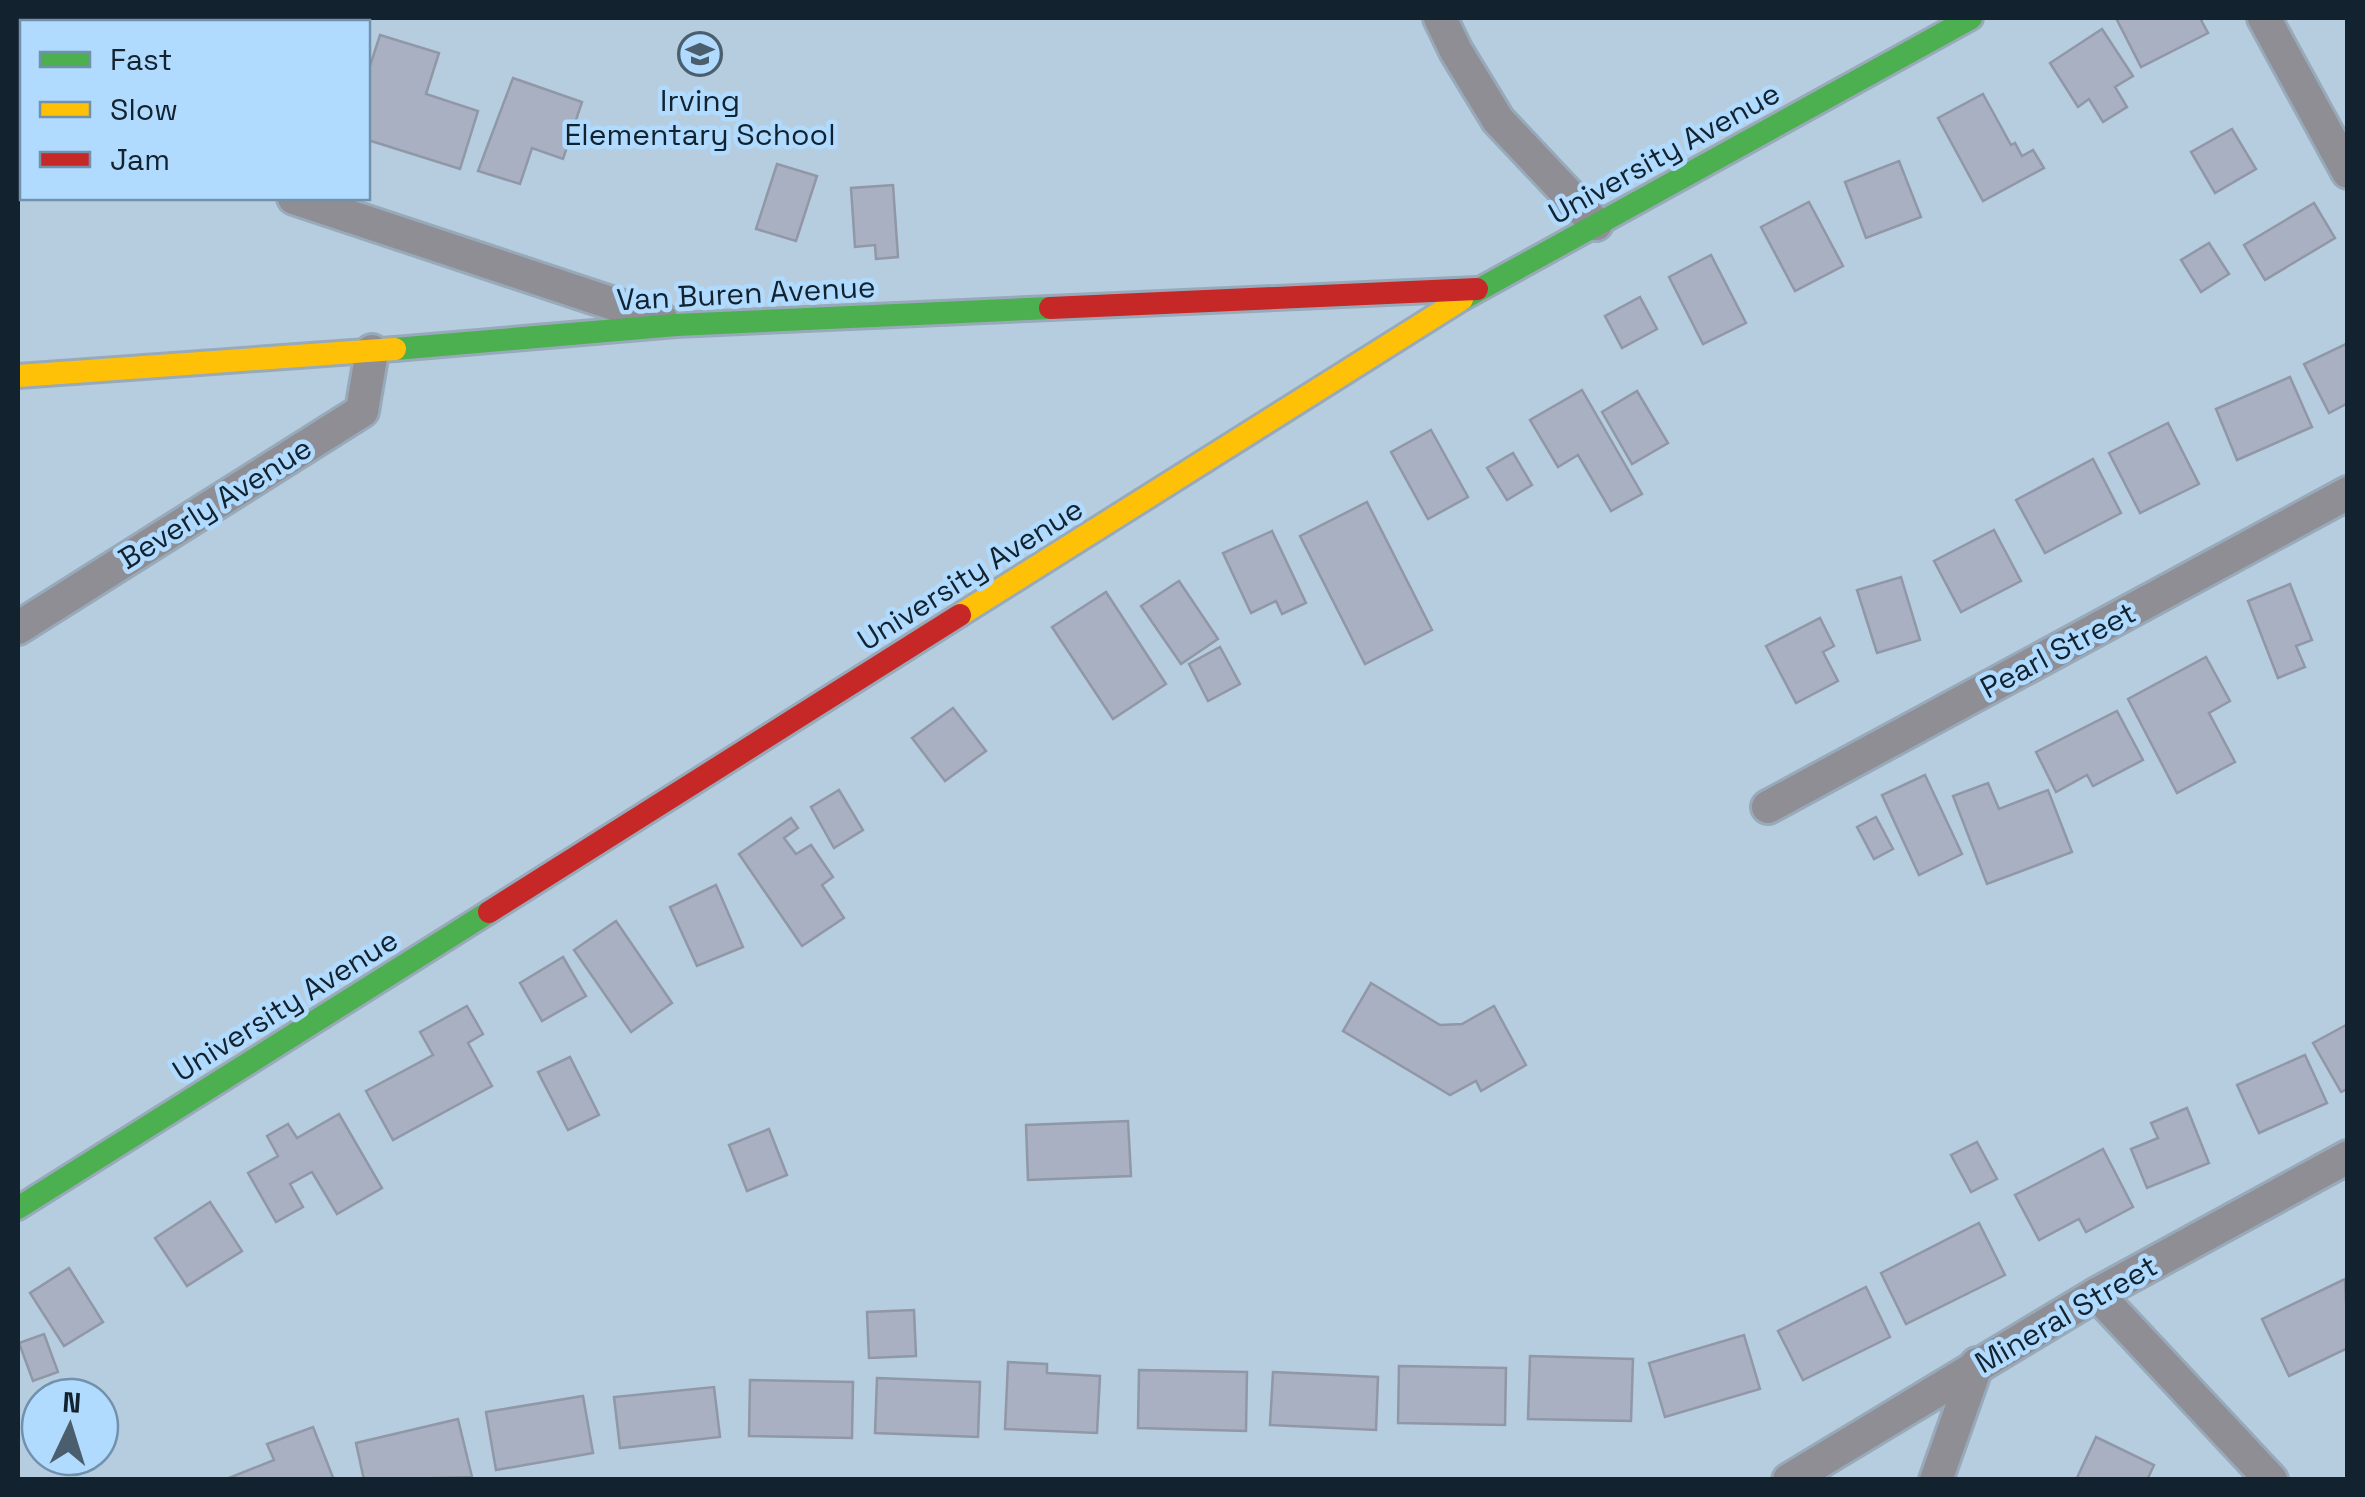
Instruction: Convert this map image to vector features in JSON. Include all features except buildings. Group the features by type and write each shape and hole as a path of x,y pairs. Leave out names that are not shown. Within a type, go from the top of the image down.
{"main road":[{"name":"University Avenue","path":"18,1208 1479,289 1972,18"},
{"name":"Van Buren Avenue","path":"18,376 676,325 1479,289"}],"street":[{"path":"1440,18 1498,120 1596,224"},
{"path":"2264,18 2348,172"},
{"path":"300,200 676,325"},
{"name":"Beverly Avenue","path":"18,628 362,410 372,351"},
{"name":"Pearl Street","path":"1768,806 2348,493"},
{"name":"Mineral Street","path":"1789,1480 2097,1294 2348,1157"},
{"path":"2097,1294 2272,1480"},
{"path":"1936,1480 1976,1364"}],"traffic: fast":[{"path":"1462,299 1971,18"},
{"path":"395,349 676,325 1050,308"},
{"path":"18,1208 489,912"}],"traffic: slow":[{"path":"960,615 1462,299"},
{"path":"18,376 395,349"}],"traffic: jam":[{"path":"1050,308 1477,289"},
{"path":"489,912 960,615"}],"place":[{"name":"Irving Elementary School","path":"700,54"}]}
